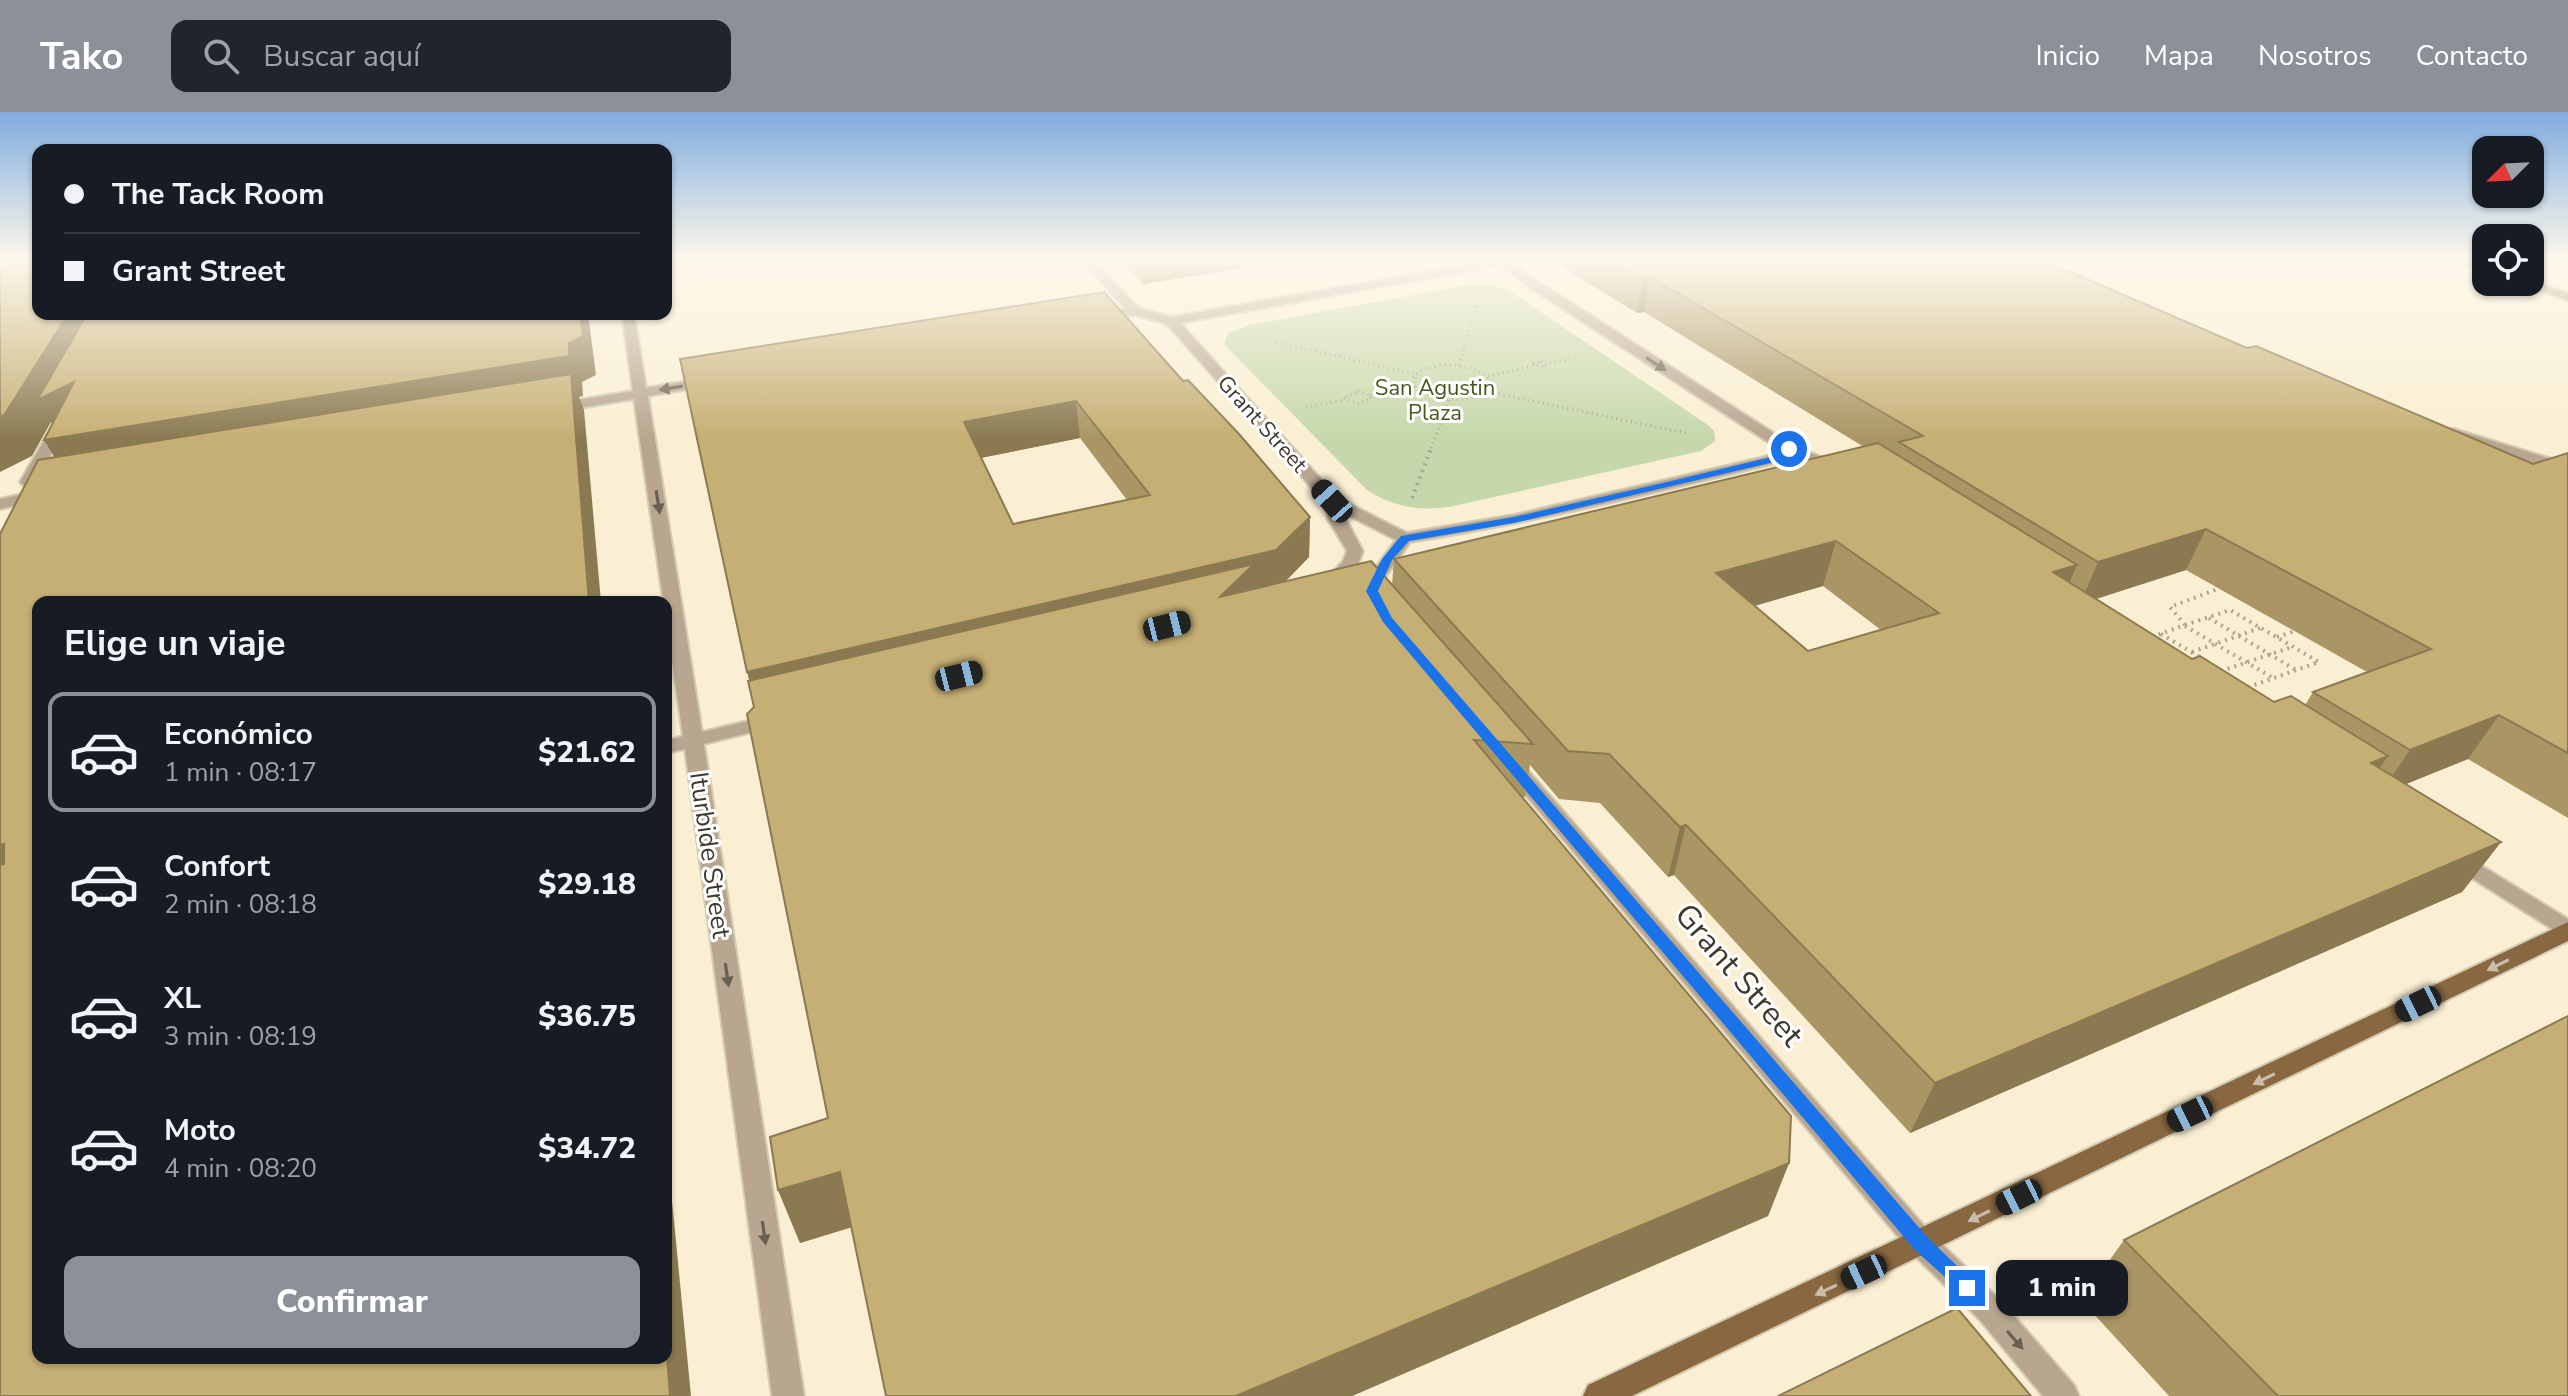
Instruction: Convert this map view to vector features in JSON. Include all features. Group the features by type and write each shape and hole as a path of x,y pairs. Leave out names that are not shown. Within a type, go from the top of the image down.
{"main road":[{"path":"1599,1396 1922,1244 2568,931"}],"street":[{"path":"1084,320 1096,318"},
{"path":"1160,318 1171,321 1188,318"},
{"path":"1589,318 1789,449 1852,472"},
{"name":"Iturbide Street","path":"629,320 672,596"},
{"name":"Grant Street","path":"1171,321 1332,501 1405,538"},
{"path":"542,410 735,378"},
{"path":"4,506 31,478 68,410"},
{"path":"2446,431 2568,469"},
{"path":"1387,620 1372,591 1387,559 1405,538 1514,520 1770,460 1789,449"},
{"path":"4,506 51,493"},
{"name":"Grant Street","path":"1316,590 1342,575 1355,551 1336,519 1332,501"},
{"name":"Iturbide Street","path":"672,599 788,1396"},
{"path":"672,746 797,715"},
{"name":"Grant Street","path":"1500,751 1922,1244 1990,1310 2063,1396"},
{"path":"2443,850 2568,931"}],"path":[{"path":"1459,365 1473,318"},
{"path":"1274,341 1415,374 1433,366 1459,365 1488,376 1532,366 1542,368 1545,364 1586,356"},
{"path":"1415,374 1415,387"},
{"path":"1488,376 1493,384 1489,392"},
{"path":"1344,400 1343,395 1353,391 1370,395 1415,387 1431,396 1449,400 1468,399 1489,392 1691,434"},
{"path":"1306,407 1344,400 1362,403 1369,401 1370,395"},
{"path":"1412,499 1449,400"},
{"path":"2234,583 2170,607 2185,625 2273,678"},
{"path":"2148,638 2230,610 2319,662 2234,693"},
{"path":"2208,618 2296,670"},
{"path":"2191,652 2260,628"},
{"path":"2276,637 2295,631"},
{"path":"2161,634 2248,687"},
{"path":"2221,671 2292,647"},
{"path":"2193,666 2206,662"}],"green space":[{"name":"San Agustin Plaza","path":"1288,318 1549,318 1708,425 1714,431 1715,441 1701,451 1449,507 1406,506 1367,490 1224,344 1228,333 1249,325"}],"building":[{"path":"0,318 64,320 5,414 0,417"},
{"path":"940,318 1127,318 1183,381 1188,380 1239,434 1310,517 1276,550 747,672 680,359","holes":["1076,401 1150,495 1013,524 964,422"]},
{"path":"1720,318 2177,318 2247,348 2256,346 2533,464 2568,453 2568,753 2499,715 2410,750 2313,692 2431,649 2206,529 2098,562 1899,442 1923,436"},
{"path":"84,320 581,320 583,336 569,343 569,356 44,440 74,382 37,400"},
{"path":"571,374 589,596 32,596 32,1364 668,1364 670,1396 0,1396 0,865 4,864 4,844 0,845 0,534 38,460"},
{"path":"1878,443 2077,565 2053,572 2192,659 2200,656 2274,702 2291,696 2388,756 2371,763 2501,842 1935,1083 1686,825 1680,827 1609,754 1568,751 1394,559","holes":["1836,541 1939,613 1808,651 1716,573"]},
{"path":"1371,561 1533,744 1474,740 1791,1116 1789,1163 1236,1396 886,1396 840,1172 778,1190 770,1137 828,1118 747,714 754,707 748,681 1254,564 1220,597"},
{"path":"2568,1016 2568,1396 2278,1396 2124,1240"},
{"path":"1957,1308 2031,1396 1778,1396"}],"route":[{"path":"1789,449 1770,460 1667,485 1514,520 1405,538 1377,577 1372,591 1374,601 1387,620 1922,1244 1967,1288"}]}
